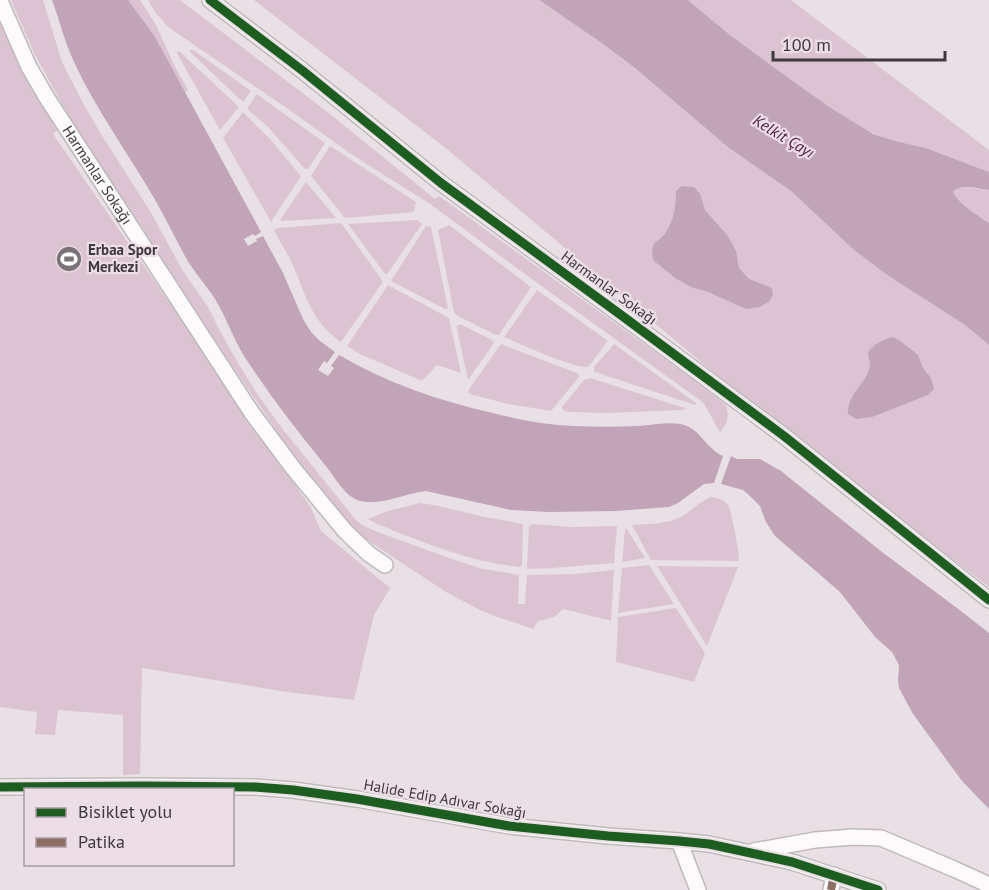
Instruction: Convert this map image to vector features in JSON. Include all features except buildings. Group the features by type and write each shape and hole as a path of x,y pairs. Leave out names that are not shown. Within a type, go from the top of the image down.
{"street":[{"name":"Harmanlar Sokağı","path":"210,0 303,71 441,183 784,436 989,600"},
{"name":"Harmanlar Sokağı","path":"0,1 29,67 47,98 252,413 293,468 345,531 369,554 385,565"},
{"name":"Halide Edip Adıvar Sokağı","path":"0,787 255,787 292,790 509,826 709,844 792,862 833,883 878,890"},
{"path":"747,852 815,840 853,837 881,838 989,885"},
{"path":"679,841 698,890"}],"shaded area":[{"path":"11,0 43,0 62,62 82,101 150,211 183,271 208,307 241,368 281,427 356,520 375,531 449,558 479,568 519,575 518,604 525,604 527,575 614,570 611,621 563,609 554,617 538,621 534,629 497,617 446,592 353,529 284,441 226,357 71,120 35,55"},
{"path":"128,0 140,0 156,25 188,90 184,93 154,35"},
{"path":"148,0 180,0 325,110 435,199 439,196 698,383 725,404 728,415 723,429 720,432 701,401 430,204 351,154 168,27"},
{"path":"254,0 539,0 635,68 729,148 791,191 854,250 887,275 965,325 989,345 989,587 751,404 448,150"},
{"path":"688,0 791,0 989,150 989,172 926,148 873,134 783,74 730,35"},
{"name":"Erbaa Spor Merkezi","path":"0,22 30,86 57,130 53,134 311,508 321,531 390,588 374,615 354,700 287,692 142,668 140,774 123,775 123,715 58,710 55,735 35,734 37,712 0,707"},
{"path":"190,50 251,91 243,102 190,52"},
{"path":"179,51 239,107 220,130 178,55"},
{"path":"256,95 325,143 308,169 305,169 267,126 247,109"},
{"path":"243,112 270,139 301,176 271,222 223,138"},
{"path":"330,146 416,202 414,212 345,218 311,176"},
{"path":"306,182 336,218 280,220"},
{"path":"957,188 989,190 989,223 956,197 953,192"},
{"path":"417,220 422,224 387,274 348,224"},
{"path":"341,223 382,283 341,342 317,318 274,230"},
{"path":"449,225 531,287 499,335 454,313 438,230"},
{"path":"426,226 431,227 448,308 445,309 391,281"},
{"path":"388,285 449,318 461,373 437,365 422,381 347,346"},
{"path":"537,290 608,341 588,367 560,360 504,337"},
{"path":"460,324 494,343 468,380 457,329"},
{"path":"501,344 577,373 579,377 551,411 508,404 468,393"},
{"path":"614,344 696,403 695,405 595,372 594,367"},
{"path":"590,378 685,408 684,410 605,413 564,411 562,407 584,380"},
{"path":"711,497 718,498 728,505 739,561 651,560 632,525 674,520"},
{"path":"420,503 523,524 522,566 464,556 412,538 368,519"},
{"path":"533,524 571,527 617,526 614,563 527,569 529,526"},
{"path":"625,529 627,529 645,558 622,562"},
{"path":"649,565 674,604 618,613 622,568"},
{"path":"657,566 738,567 707,646"},
{"path":"676,608 705,653 694,682 616,662 618,617"}],"water":[{"path":"52,0 128,0 154,35 261,232 244,239 248,246 263,236 311,332 335,352 327,363 324,361 318,370 328,376 334,368 331,366 339,355 376,374 433,397 523,420 590,427 680,424 693,429 723,456 714,483 704,484 669,507 616,511 511,510 426,491 372,502 363,502 350,496 293,425 244,356 215,299 186,258 154,198 84,81 68,49"},
{"name":"Kelkit Çayı","path":"539,0 688,0 730,35 783,74 873,134 926,148 989,172 989,190 965,187 953,192 964,205 989,223 989,345 965,325 887,275 854,250 791,191 729,148 635,68"},
{"path":"682,186 694,187 700,194 705,210 728,236 736,251 739,268 749,279 772,288 773,294 770,301 760,307 746,309 691,287 675,278 653,260 653,245 669,227 676,202 676,191"},
{"path":"892,337 918,355 923,368 931,378 934,389 928,395 872,417 856,419 848,414 849,407 854,394 868,372 870,366 868,352 878,343"},
{"path":"731,456 737,459 760,459 781,471 882,552 989,633 989,809 962,781 913,714 899,688 899,665 892,652 875,637 840,592 775,536 760,506 749,495 743,490 721,484"}],"marked path":[{"path":"831,890 834,875"}],"cycle path":[{"path":"210,0 303,71 441,183 784,436 989,600"},
{"path":"0,787 255,787 293,790 509,826 709,844 792,862 878,890"}],"place":[{"name":"Erbaa Spor Merkezi","path":"69,259"}]}
